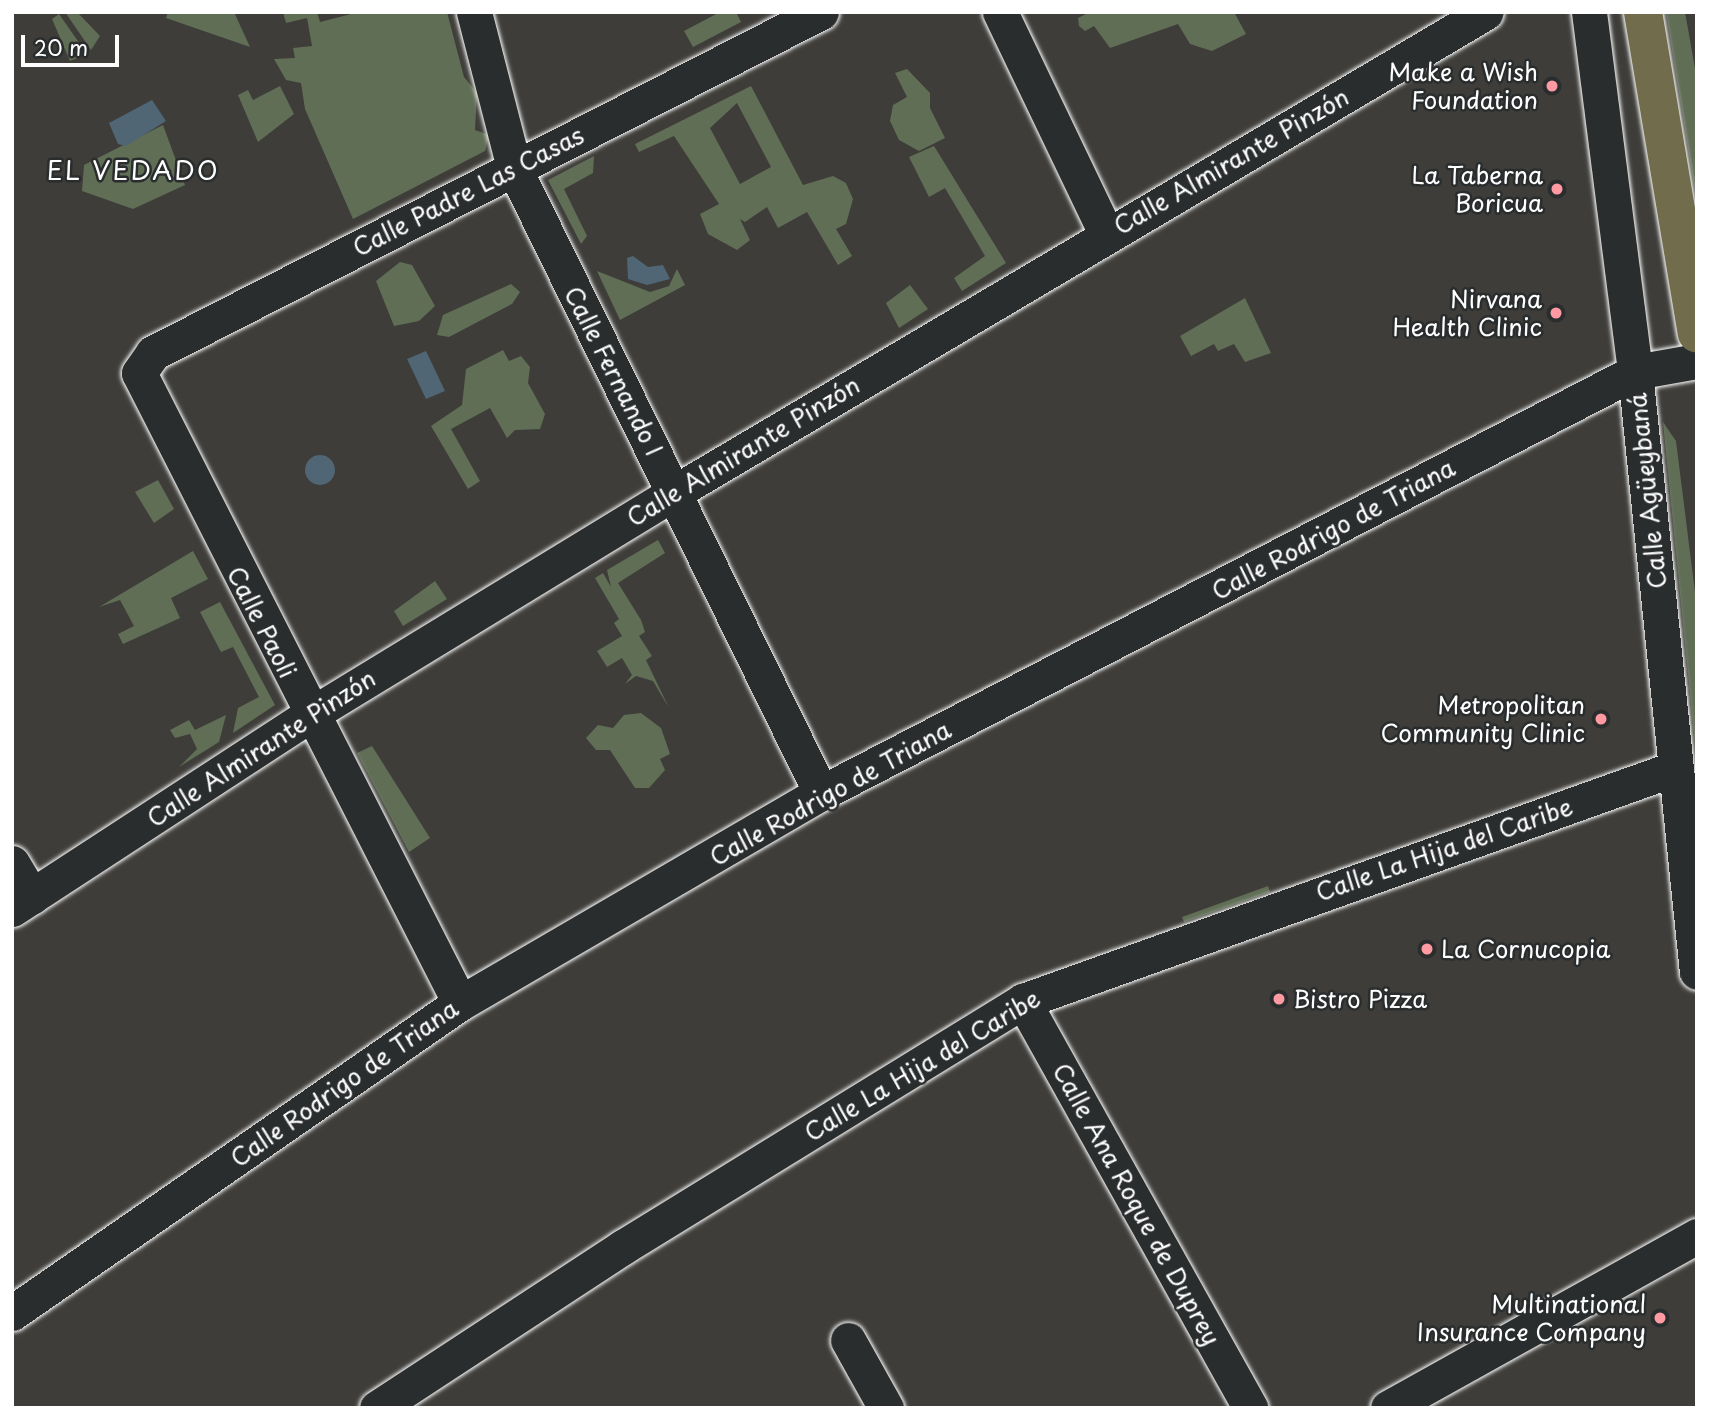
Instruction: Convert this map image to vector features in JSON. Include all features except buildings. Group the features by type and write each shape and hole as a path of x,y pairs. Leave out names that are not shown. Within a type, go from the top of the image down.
{"main road":[{"path":"1643,12 1697,334"}],"street":[{"name":"Calle Fernando I","path":"474,12 514,167 821,793"},
{"name":"Calle Padre Las Casas","path":"143,388 139,373 153,352 821,12"},
{"path":"1000,12 1106,233"},
{"name":"Calle Almirante Pinzón","path":"22,902 310,715 675,492 1106,233 1486,12"},
{"name":"Calle Agüeybaná","path":"1589,12 1635,372 1697,972"},
{"name":"Calle Rodrigo de Triana","path":"12,1313 460,1003 821,793 1635,372 1697,361"},
{"name":"Calle Paoli","path":"143,388 460,1003"},
{"name":"Calle La Hija del Caribe","path":"377,1408 623,1247 1023,1001 1675,768"},
{"path":"12,863 22,902"},
{"name":"Calle Ana Roque de Duprey","path":"1023,1001 1251,1408"},
{"path":"1388,1408 1697,1236"},
{"path":"848,1340 886,1408"}],"green space":[{"path":"65,12 77,12 100,36 91,50"},
{"path":"168,12 234,12 250,47 166,18"},
{"path":"283,12 317,12 320,22 359,12 447,12 464,77 477,93 475,130 489,135 485,151 353,219 305,109 301,83 286,80 274,59 295,58 293,48 312,46 307,18 286,23"},
{"path":"720,12 736,12 741,22 693,47 684,31"},
{"path":"1090,12 1234,12 1246,34 1212,51 1190,44 1178,24 1110,48 1094,26 1085,31 1079,26 1078,18"},
{"path":"1666,12 1685,12 1697,80 1697,203"},
{"path":"59,14 87,54 70,61 52,19"},
{"path":"907,69 930,93 930,108 945,138 919,151 899,140 890,121 893,105 907,97 895,73"},
{"path":"280,86 294,114 258,142 238,95 248,90 253,100"},
{"path":"751,86 803,185 833,176 846,183 853,199 846,224 836,229 852,256 838,265 807,212 778,228 767,207 745,222 740,219 750,240 737,250 708,234 700,214 719,204 674,136 639,152 635,144","holes":["737,103 771,167 740,184 710,128"]},
{"path":"163,125 185,185 133,209 82,191 84,165"},
{"path":"934,146 1006,263 962,291 954,278 985,256 945,188 929,197 909,157"},
{"path":"594,156 593,173 564,189 587,236 581,244 548,180"},
{"path":"400,262 412,265 435,306 419,321 394,326 376,281"},
{"path":"677,269 685,285 620,320 597,271 650,292 669,286"},
{"path":"511,284 520,292 512,304 449,337 437,335 443,315"},
{"path":"910,285 928,309 899,328 886,303"},
{"path":"1245,298 1271,353 1245,362 1234,344 1218,351 1214,344 1191,356 1180,336"},
{"path":"503,350 509,361 521,356 530,367 528,383 545,414 540,429 515,430 507,438 490,408 451,429 480,481 468,489 431,426 462,405 466,369"},
{"path":"1663,422 1676,441 1697,608 1697,764"},
{"path":"158,480 174,509 154,523 135,492"},
{"path":"658,540 665,553 618,583 641,620 645,632 639,636 652,656 646,660 669,708 653,681 636,676 625,684 632,675 622,658 607,667 597,651 622,636 614,623 619,619 595,578 603,573 611,587 607,570"},
{"path":"193,551 208,579 171,598 180,618 123,644 118,634 134,626 120,600 99,607"},
{"path":"435,581 447,599 403,626 394,611"},
{"path":"220,602 275,705 233,733 238,708 259,697 233,647 221,652 200,612"},
{"path":"641,713 661,728 670,754 660,759 665,770 649,788 635,788 610,750 596,750 586,738 598,725 613,728 624,715"},
{"path":"226,715 219,742 179,767 197,749 190,734 175,738 170,730 189,720 195,730"},
{"path":"372,746 430,838 409,852 357,753"},
{"path":"1268,886 1270,892 1184,922 1182,917"}],"water":[{"path":"152,100 166,121 126,146 118,144 109,123"},
{"path":"633,256 648,267 663,265 670,279 647,285 628,279 627,258"},
{"path":"426,351 445,391 426,399 407,359"},
{"path":"320,455 331,459 335,470 331,481 320,485 309,481 305,470 309,459"}],"place":[{"name":"Make a Wish Foundation","path":"1552,86"},
{"name":"La Taberna Boricua","path":"1557,189"},
{"name":"Nirvana Health Clinic","path":"1556,313"},
{"name":"Metropolitan Community Clinic","path":"1601,719"},
{"name":"La Cornucopia","path":"1427,949"},
{"name":"Bistro Pizza","path":"1279,999"},
{"name":"Multinational Insurance Company","path":"1660,1318"}],"district":[{"name":"EL VEDADO","path":"133,170"}]}
